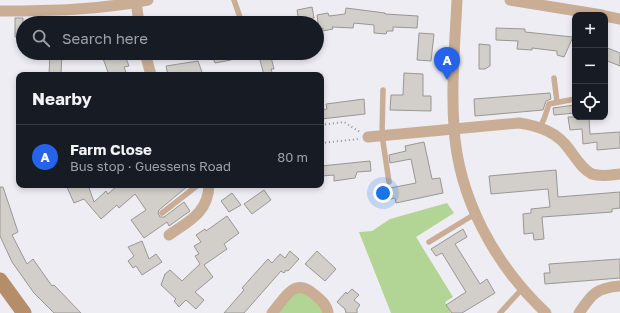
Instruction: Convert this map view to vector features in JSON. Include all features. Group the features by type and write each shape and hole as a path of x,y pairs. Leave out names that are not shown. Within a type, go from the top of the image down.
{"street":[{"path":"0,12 87,5 118,6 148,0"},
{"path":"458,0 453,97 454,128 458,162 463,183 476,214 499,259 522,289 546,313"},
{"path":"510,0 567,4 592,12"},
{"path":"136,2 138,16"},
{"path":"608,17 620,19"},
{"path":"148,60 150,72"},
{"path":"368,137 519,123 540,127 556,136 568,147 586,170 600,176 620,174"},
{"path":"168,235 202,210 207,199 208,188"},
{"path":"0,280 24,313"},
{"path":"272,313 292,291 303,286 322,301 328,313"},
{"path":"579,313 592,295 597,291 609,287 620,286"}],"lane":[{"path":"234,0 240,16"},
{"path":"554,78 557,102"},
{"path":"383,90 382,135 389,182"},
{"path":"540,127 548,104 572,100"},
{"path":"162,212 194,188"},
{"path":"429,242 476,214"},
{"path":"500,313 522,289"}],"path":[{"path":"324,125 344,122 368,137"},
{"path":"324,142 368,137"}],"green space":[{"path":"447,203 454,213 416,237 453,297 445,302 451,313 391,313 359,232 372,231 390,219"},
{"path":"301,291 320,305 324,313 276,313 293,294"}],"building":[{"path":"312,7 314,16 298,16 297,10"},
{"path":"346,8 385,14 418,16 417,28 393,27 393,31 387,31 386,34 374,33 374,25 354,23 353,28 332,27 333,29 324,31 324,16 317,15 328,13 329,16 345,14"},
{"path":"15,18 16,18 16,37"},
{"path":"496,28 525,29 525,32 572,37 564,57 557,55 557,51 532,48 532,50 517,49 518,41 496,40"},
{"path":"419,33 434,34 431,61 417,60"},
{"path":"479,44 490,45 490,66 485,69 479,69"},
{"path":"608,48 620,53 620,66 608,61"},
{"path":"50,60 62,60 61,72 49,72"},
{"path":"104,60 127,60 129,66 124,67 126,72 108,72"},
{"path":"214,60 231,60 215,63"},
{"path":"260,60 272,60 274,69 271,69 272,72 263,72"},
{"path":"198,61 202,72 167,72 166,66"},
{"path":"404,73 423,74 423,96 431,96 431,111 390,110 391,95 403,95"},
{"path":"550,93 551,99 546,101 543,110 475,116 474,99"},
{"path":"364,99 365,114 324,119 324,110 327,109 326,104"},
{"path":"572,105 572,113 554,115 553,108"},
{"path":"568,117 572,117 572,120 589,120 590,134 620,132 620,148 597,150 597,142 583,144 582,129 570,130"},
{"path":"424,142 432,179 440,178 443,193 396,203 395,198 387,200 385,189 416,183 411,159 390,163 389,155 406,151 405,146"},
{"path":"370,161 371,171 357,172 355,178 334,181 334,175 324,176 324,166"},
{"path":"556,170 558,197 620,192 620,208 612,209 612,212 542,217 544,239 534,240 533,233 524,234 523,214 531,213 531,209 550,207 548,189 491,194 489,176"},
{"path":"0,187 3,187 18,232 12,235 27,264 33,259 52,286 54,285 81,313 54,313 34,293 12,262 0,236"},
{"path":"67,188 89,188 94,202 106,191 108,194 115,188 185,188 159,210 158,213 160,217 164,217 184,202 190,211 169,226 167,222 144,238 131,220 146,210 135,194 119,208 117,205 101,219 84,199 74,203"},
{"path":"264,190 271,200 252,214 244,204"},
{"path":"232,193 241,205 229,212 221,201"},
{"path":"227,216 239,233 224,244 227,249 204,265 213,277 195,292 204,300 196,309 186,300 179,307 174,301 176,299 161,285 165,274 170,270 182,281 200,264 195,256 199,254 194,246 201,242 196,235 205,229 206,231"},
{"path":"463,229 467,237 455,244 480,284 487,279 495,293 462,313 452,313 446,305 466,292 442,253 436,256 431,249"},
{"path":"142,241 149,259 156,254 162,262 142,275 136,266 133,268 128,261 134,256 128,247"},
{"path":"290,251 299,259 288,271 286,270 284,273 281,271 244,313 224,313 244,290 242,288 268,259 272,263 280,254 285,258"},
{"path":"317,251 336,269 325,281 305,264"},
{"path":"620,259 620,278 545,284 544,273 550,273 549,264"},
{"path":"352,289 359,295 354,300 360,305 357,309 357,313 346,313 345,309 337,302 346,292 347,294"}],"place":[{"name":"Farm Close","path":"447,80"}]}
